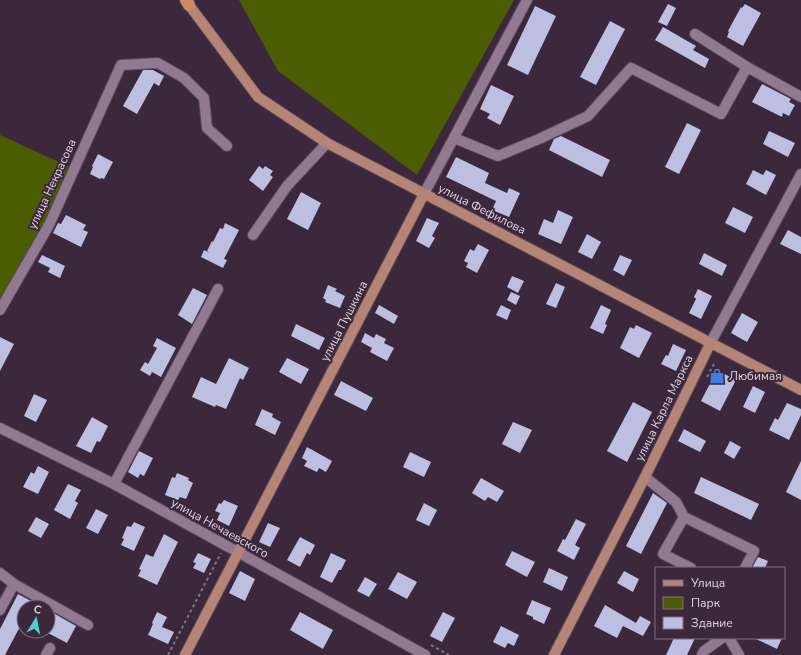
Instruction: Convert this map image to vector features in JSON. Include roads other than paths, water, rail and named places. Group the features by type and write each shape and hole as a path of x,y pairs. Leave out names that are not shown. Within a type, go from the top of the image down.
{"main road":[{"name":"улица Фефилова","path":"187,3 258,97 327,143 801,390"},
{"name":"улица Пушкина","path":"185,655 424,194"},
{"name":"улица Карла Маркса","path":"554,655 645,477 710,342"}],"street":[{"name":"улица Пушкина","path":"424,194 527,0"},
{"path":"695,34 747,67 801,96"},
{"name":"улица Некрасова","path":"0,310 49,225 121,65 158,63 184,78 204,98 207,128 227,146"},
{"path":"454,138 498,156 588,116 631,68 721,114 747,67"},
{"path":"253,235 287,186 327,143"},
{"name":"улица Карла Маркса","path":"710,342 801,174"},
{"path":"114,484 218,288"},
{"name":"улица Нечаевского","path":"0,428 114,484 425,655"},
{"path":"645,477 676,502 684,517 754,551 746,567"},
{"path":"684,517 663,554 689,567"},
{"path":"0,573 14,584 88,625"},
{"path":"0,610 14,584"},
{"path":"702,655 704,651 721,639"},
{"path":"730,639 738,655"}],"place":[{"name":"Любимая","path":"717,376"}]}
